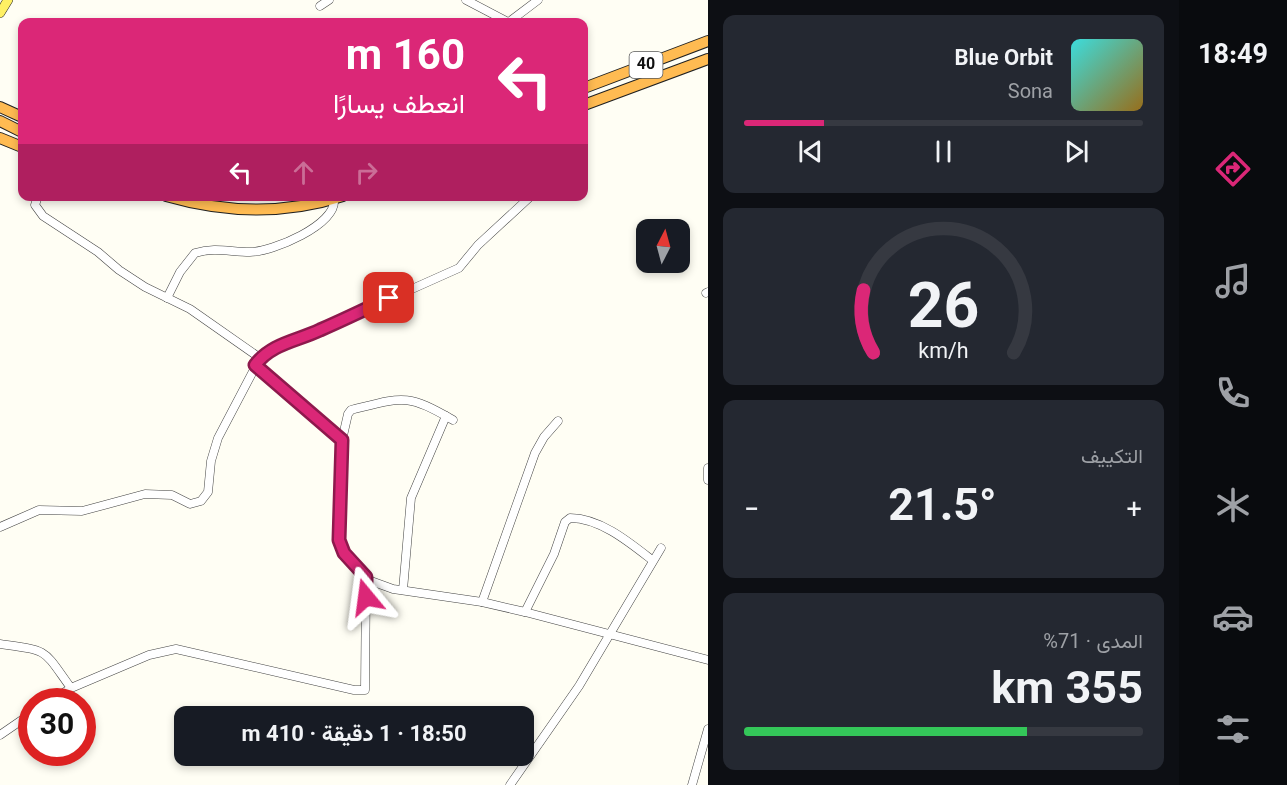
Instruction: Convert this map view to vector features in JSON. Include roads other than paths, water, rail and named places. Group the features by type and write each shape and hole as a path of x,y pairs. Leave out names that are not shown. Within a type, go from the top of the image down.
{"highway":[{"name":"40","path":"588,86 708,41"},
{"name":"40","path":"588,104 708,59"},
{"path":"0,107 18,115"},
{"path":"0,121 18,130"},
{"path":"0,138 18,145"},
{"path":"188,201 209,206 265,210 297,208 326,201"}],"main road":[{"path":"0,13 8,0"}],"street":[{"path":"320,6 329,0"},
{"path":"466,0 500,18"},
{"path":"513,18 538,0"},
{"path":"36,201 35,205 43,216 98,252 118,270 215,325 342,440"},
{"path":"167,298 184,265 195,253 224,249 250,252 275,247 325,220 332,213 337,201"},
{"path":"0,527 39,510 82,511 145,494 172,495 190,504 201,501 208,492 211,462 218,438 258,362 282,344 318,331 459,268 478,245 526,201"},
{"path":"403,590 411,498 450,418 410,399 399,399 351,410 348,414 342,440 339,540 344,553 366,577 382,586 403,590 482,602 708,660"},
{"path":"482,602 536,453 544,436 558,421"},
{"path":"708,468 708,480"},
{"path":"525,612 554,554 565,522 570,519 589,521 604,528 652,560"},
{"path":"510,785 579,686 607,634 661,548"},
{"path":"0,644 45,652 71,688 149,654 176,649 354,690 365,690 366,577"},
{"path":"0,735 18,723"},
{"path":"692,785 708,729"}]}
